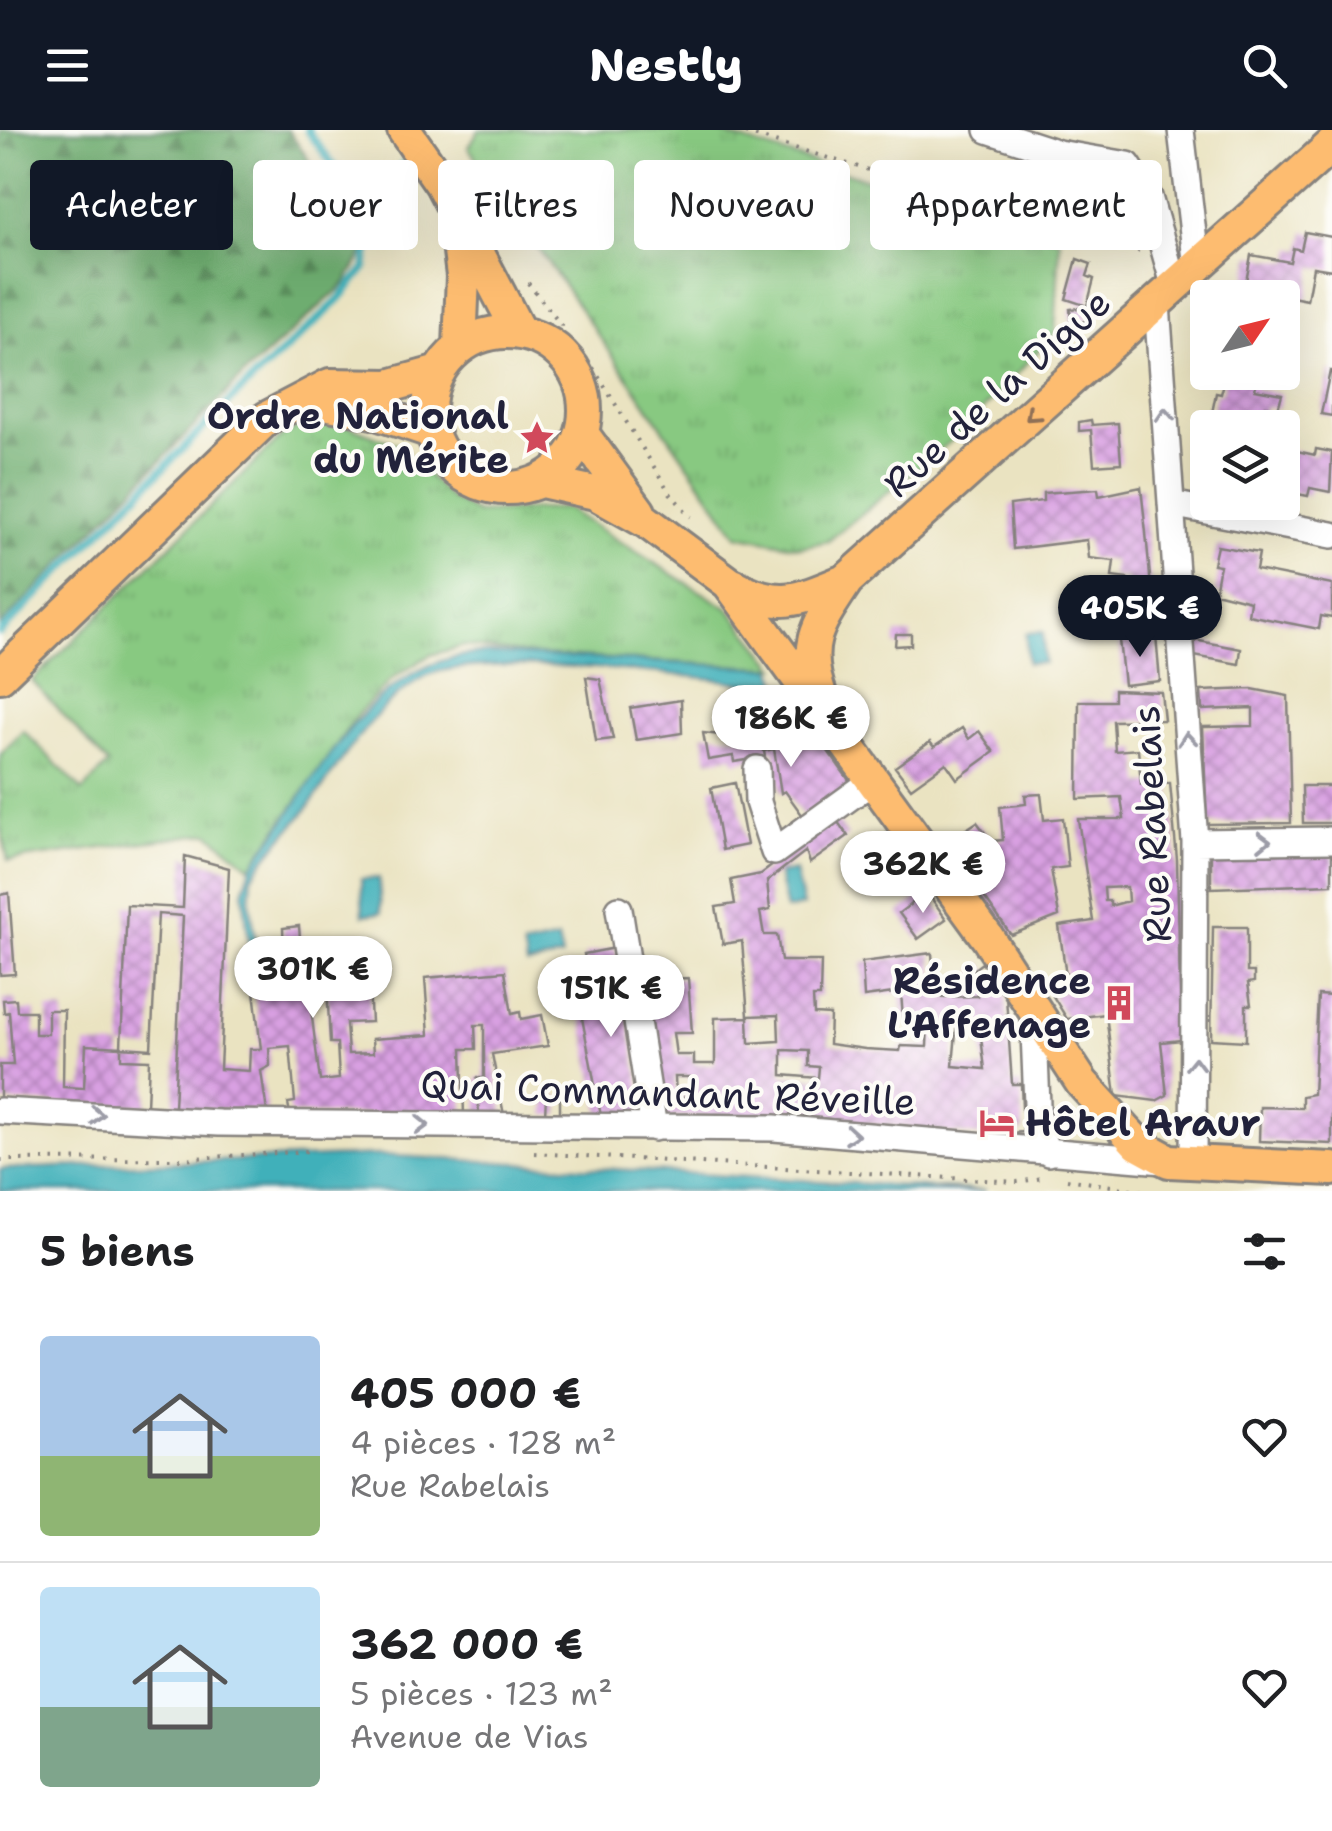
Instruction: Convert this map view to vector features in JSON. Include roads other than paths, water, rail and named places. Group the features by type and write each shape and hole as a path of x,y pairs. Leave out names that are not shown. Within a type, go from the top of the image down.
{"main road":[{"path":"404,130 438,181"},
{"name":"Rue de la Digue","path":"828,716 810,651 822,617 847,580 1174,280 1332,144"},
{"path":"460,250 460,346"},
{"path":"477,250 519,332"},
{"path":"519,332 540,338 573,368 586,409 583,435 568,460 542,480 506,488 471,479 444,455 431,432 429,405 438,372 460,346 487,334 519,332"},
{"path":"0,676 268,418 330,385 389,386 438,372"},
{"path":"299,399 372,412 431,432"},
{"path":"583,435 647,522"},
{"path":"542,480 594,492 647,522 729,582 875,779 1108,1117 1138,1144 1181,1161"},
{"name":"Rue de la Digue","path":"729,582 758,599 776,601 800,599 847,580"},
{"name":"Quai Commandant Réveille","path":"1181,1161 1332,1169"}],"street":[{"path":"988,130 1058,153 1128,165 1149,197 1174,280"},
{"path":"1174,280 1181,130"},
{"name":"Rue Rabelais","path":"1174,280 1171,504 1195,842 1181,1161"},
{"path":"1171,504 1332,535"},
{"path":"757,769 758,802 774,852 875,779"},
{"path":"1195,842 1332,840"},
{"path":"619,909 654,1128"},
{"path":"1033,1008 1038,1130 1050,1165"},
{"name":"Quai Commandant Réveille","path":"0,1111 219,1123 774,1128 1050,1165 1181,1161"}],"water":[{"path":"1043,632 1044,663 1027,663 1026,633"},
{"path":"488,653 773,668 782,690 708,678 600,668 494,666 426,676 371,721 252,877 250,901 263,990 254,991 243,891 251,867 323,764 378,700 410,675 446,659"},
{"path":"795,871 803,906 786,910 778,874"},
{"path":"379,878 381,913 363,915 361,879"},
{"path":"558,939 562,957 527,965 523,947"},
{"path":"379,1155 986,1191 0,1191 0,1169"}],"waterway":[{"path":"0,633 233,398 337,302 365,268 371,236 362,204 307,130"},
{"path":"407,160 411,156"}],"place":[{"name":"Ordre National du Mérite","path":"537,438"},
{"name":"Résidence L'Affenage","path":"1119,1003"},
{"name":"Hôtel Araur","path":"997,1123"}]}
